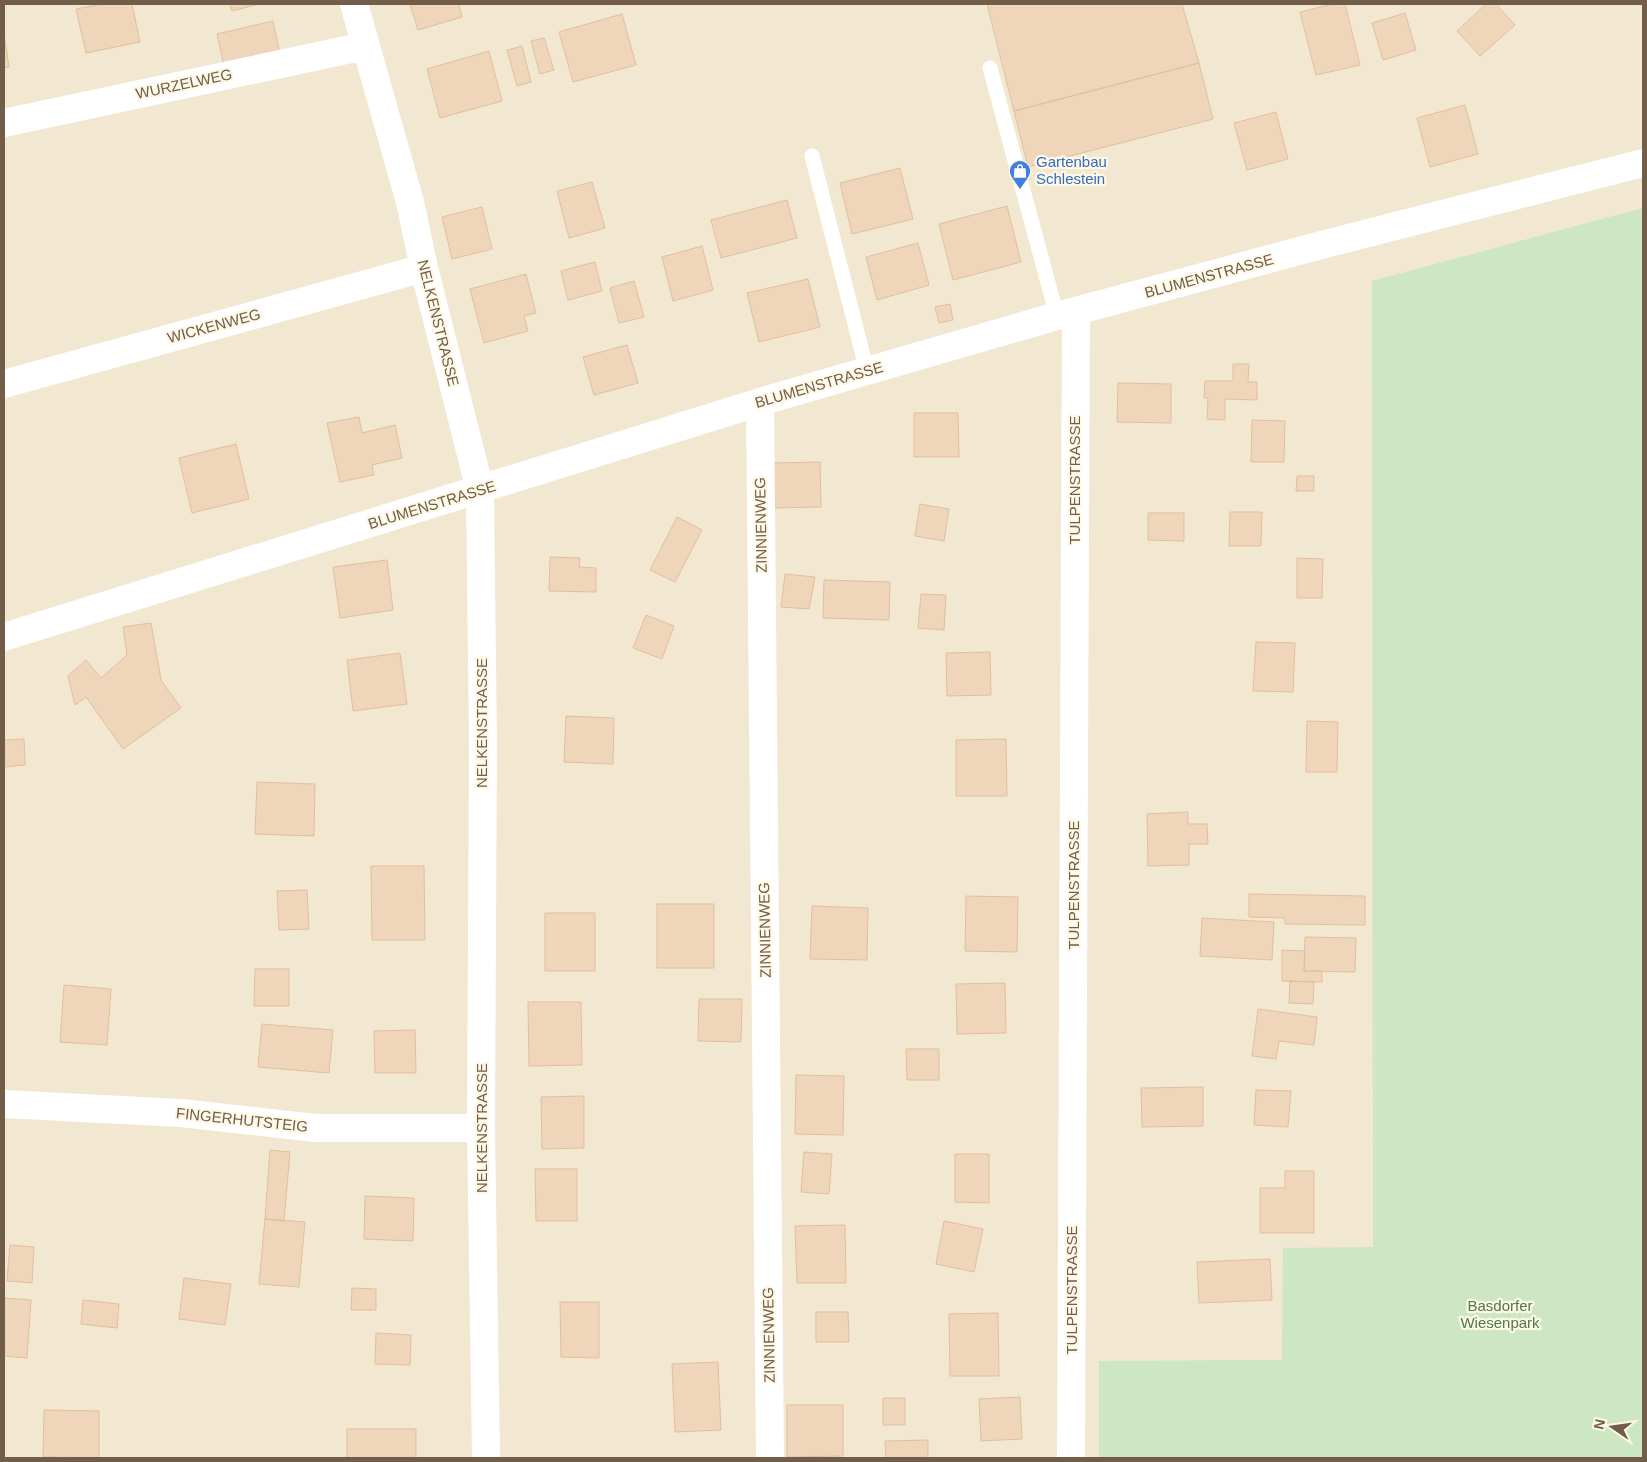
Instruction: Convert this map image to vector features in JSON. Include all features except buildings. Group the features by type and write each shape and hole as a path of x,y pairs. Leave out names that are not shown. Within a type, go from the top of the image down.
{"street":[{"name":"NELKENSTRASSE","path":"354,4 410,202 424,268 480,490 482,745 481,1128 486,1458"},
{"name":"WURZELWEG","path":"4,123 365,46"},
{"name":"BLUMENSTRASSE","path":"4,637 760,402 1067,314 1329,243 1643,163"},
{"name":"WICKENWEG","path":"4,384 424,268"},
{"name":"TULPENSTRASSE","path":"1067,314 1072,1458"},
{"name":"ZINNIENWEG","path":"760,402 770,1458"},
{"name":"FINGERHUTSTEIG","path":"4,1104 181,1114 315,1128 481,1128"}],"lane":[{"path":"990,68 1067,314"},
{"path":"812,156 868,371"}],"shaded area":[{"path":"4,4 1643,4 1643,1458 4,1458"}],"green space":[{"name":"Basdorfer Wiesenpark","path":"1643,208 1643,1458 1099,1458 1099,1361 1282,1360 1283,1248 1373,1247 1372,281"}],"place":[{"name":"Gartenbau Schlestein","path":"1020,190"}]}
